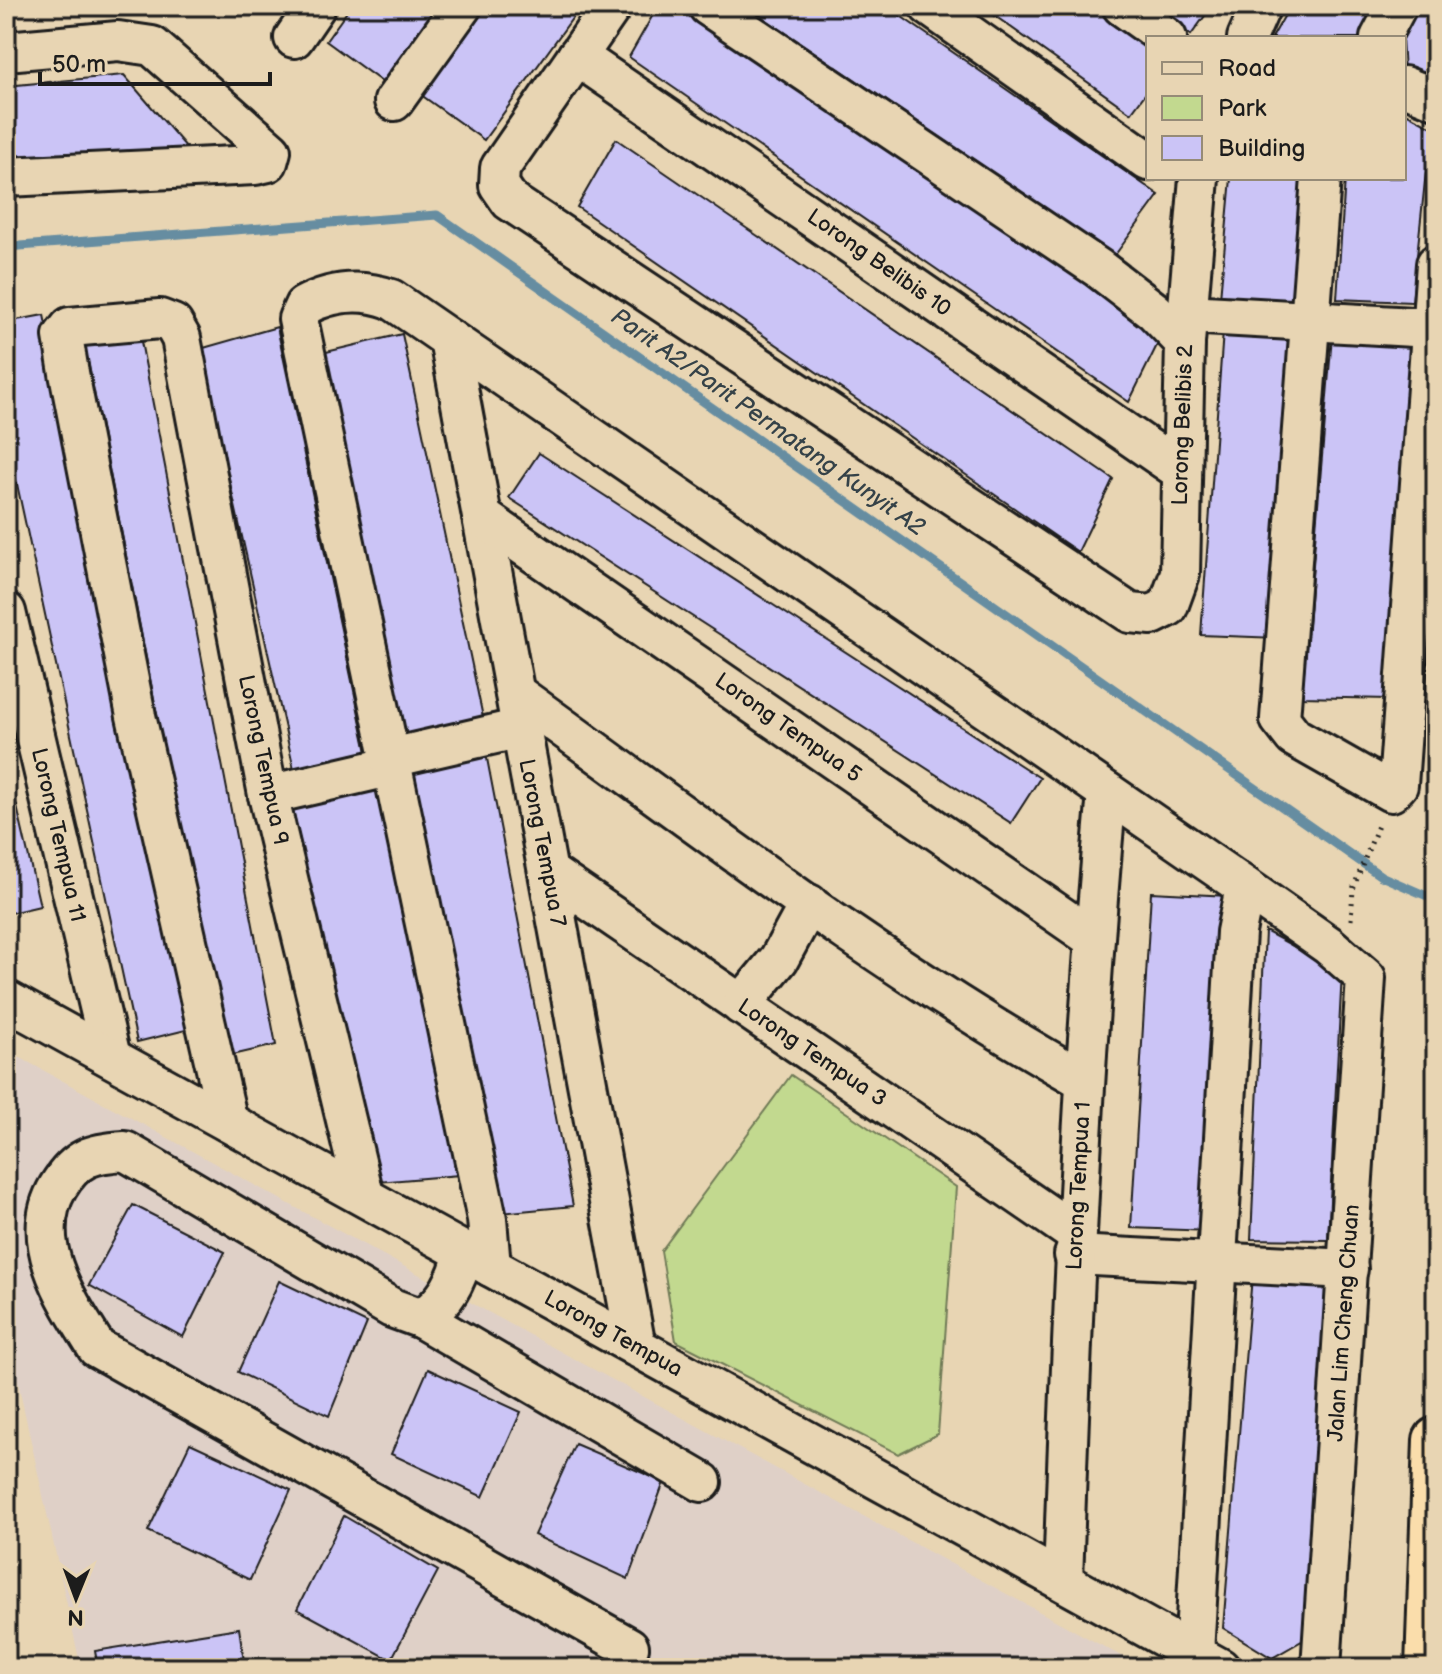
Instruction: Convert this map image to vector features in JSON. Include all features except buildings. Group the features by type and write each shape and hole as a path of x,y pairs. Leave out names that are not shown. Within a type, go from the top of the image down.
{"highway":[{"path":"1428,1668 1436,1440"}],"street":[{"path":"294,38 316,6"},
{"path":"394,101 462,6"},
{"path":"577,56 612,6"},
{"path":"708,6 1098,268 1154,311 1186,328 1312,321 1431,328"},
{"path":"929,6 1146,160"},
{"path":"1122,6 1164,36"},
{"path":"1248,36 1261,6"},
{"path":"1381,36 1397,6"},
{"path":"6,51 118,41 152,46 271,151 268,162 255,165 6,177"},
{"name":"Lorong Belibis 2","path":"577,56 500,168 499,185 510,201 1130,613 1152,615 1168,607 1180,574 1180,470 1190,184"},
{"name":"Lorong Belibis 10","path":"577,56 1180,470"},
{"path":"1406,87 1436,99"},
{"path":"1321,180 1312,321 1286,608 1280,719 1294,737 1391,792 1398,785 1436,264"},
{"path":"422,1319 440,1305 458,1278 478,1260 487,1219 298,319 304,306 318,298 342,292 371,291 391,299 1245,887 1236,932 1217,1261 1207,1661"},
{"name":"Lorong Tempua 9","path":"228,1122 136,716 63,336 70,327 160,319 173,324 181,338 268,795 364,1195"},
{"name":"Lorong Tempua 7","path":"449,339 636,1347"},
{"name":"Lorong Tempua 5","path":"482,517 1094,939"},
{"name":"Lorong Tempua 11","path":"6,612 111,1057"},
{"path":"268,795 392,762 518,711 1023,1046 1085,1081"},
{"name":"Lorong Tempua 1","path":"1063,1581 1075,1245 1094,939 1107,792"},
{"name":"Lorong Tempua 3","path":"548,872 741,1005 1075,1245"},
{"name":"Jalan Lim Cheng Chuan","path":"1245,887 1328,945 1366,978 1321,1668"},
{"path":"741,1005 779,959 809,904"},
{"name":"Lorong Tempua","path":"6,1000 1207,1661"},
{"path":"629,1647 97,1348 64,1295 47,1243 49,1203 68,1170 93,1153 125,1151 392,1308 422,1319 702,1482"},
{"path":"1075,1245 1217,1261 1348,1269"}],"path":[{"path":"1353,889 1373,838"}],"shaded area":[{"path":"6,1050 1143,1668 81,1668 6,1328"}],"green space":[{"path":"791,1075 956,1187 938,1434 898,1454 676,1341 661,1251"}],"waterway":[{"name":"Parit A2/Parit Permatang Kunyit A2","path":"6,247 437,215 1381,876 1436,900"}]}
